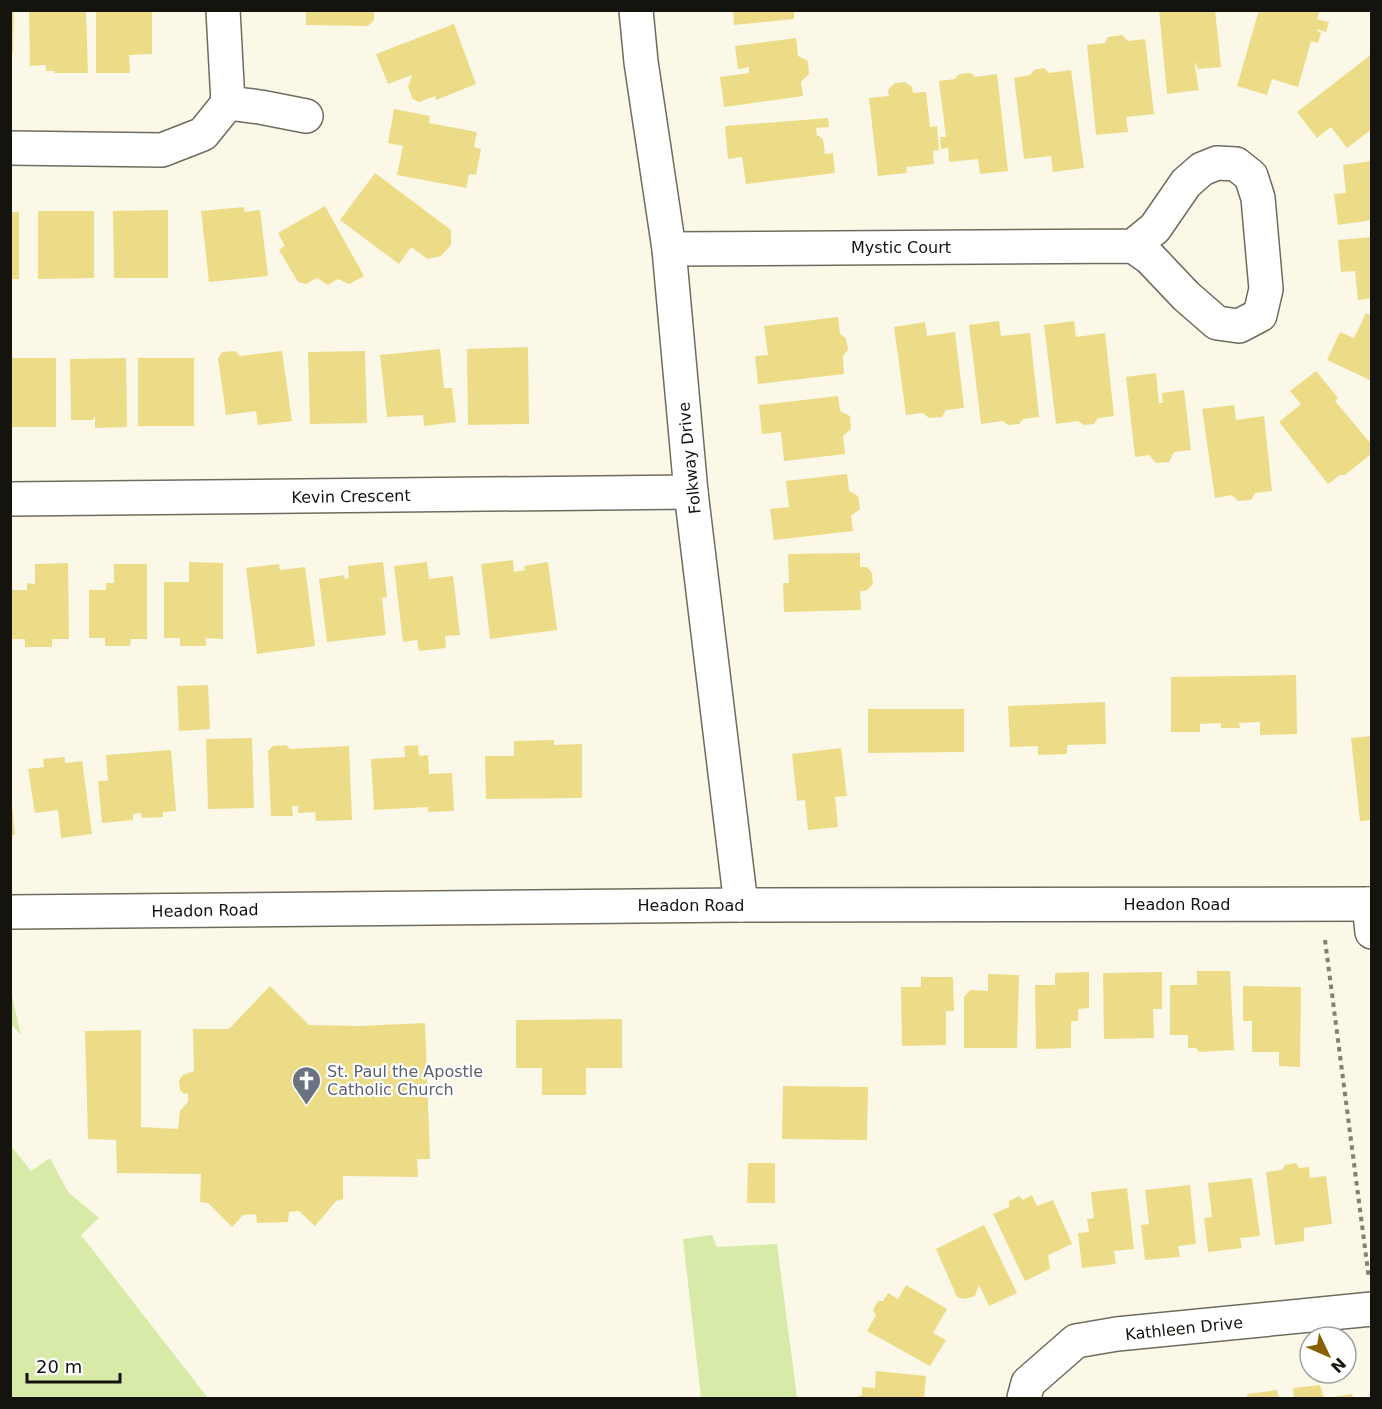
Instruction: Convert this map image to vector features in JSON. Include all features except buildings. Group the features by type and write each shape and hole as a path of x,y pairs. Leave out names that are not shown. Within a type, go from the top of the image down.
{"street":[{"path":"10,148 162,150 203,134 228,103 223,10"},
{"name":"Folkway Drive","path":"636,10 669,249 691,492 741,905"},
{"path":"228,103 260,106 306,116"},
{"path":"1217,163 1236,164 1251,176 1258,198 1266,289 1260,315 1239,326 1217,323 1186,296 1150,258 1133,246 1155,228 1186,183 1202,170 1217,163"},
{"name":"Mystic Court","path":"669,249 1133,246"},
{"name":"Kevin Crescent","path":"10,499 691,492"},
{"name":"Headon Road","path":"10,912 741,905 1370,914"},
{"name":"Kathleen Drive","path":"1024,1398 1028,1383 1076,1341 1371,1299"}],"path":[{"path":"1325,940 1371,1299"}],"green space":[{"path":"11,992 21,1035 11,1024"},
{"path":"11,1146 31,1171 50,1158 68,1192 99,1218 81,1235 208,1398 11,1398"},
{"path":"712,1235 717,1247 777,1244 797,1398 701,1398 683,1239"}],"place":[{"name":"St. Paul the Apostle Catholic Church","path":"306,1106"}]}
